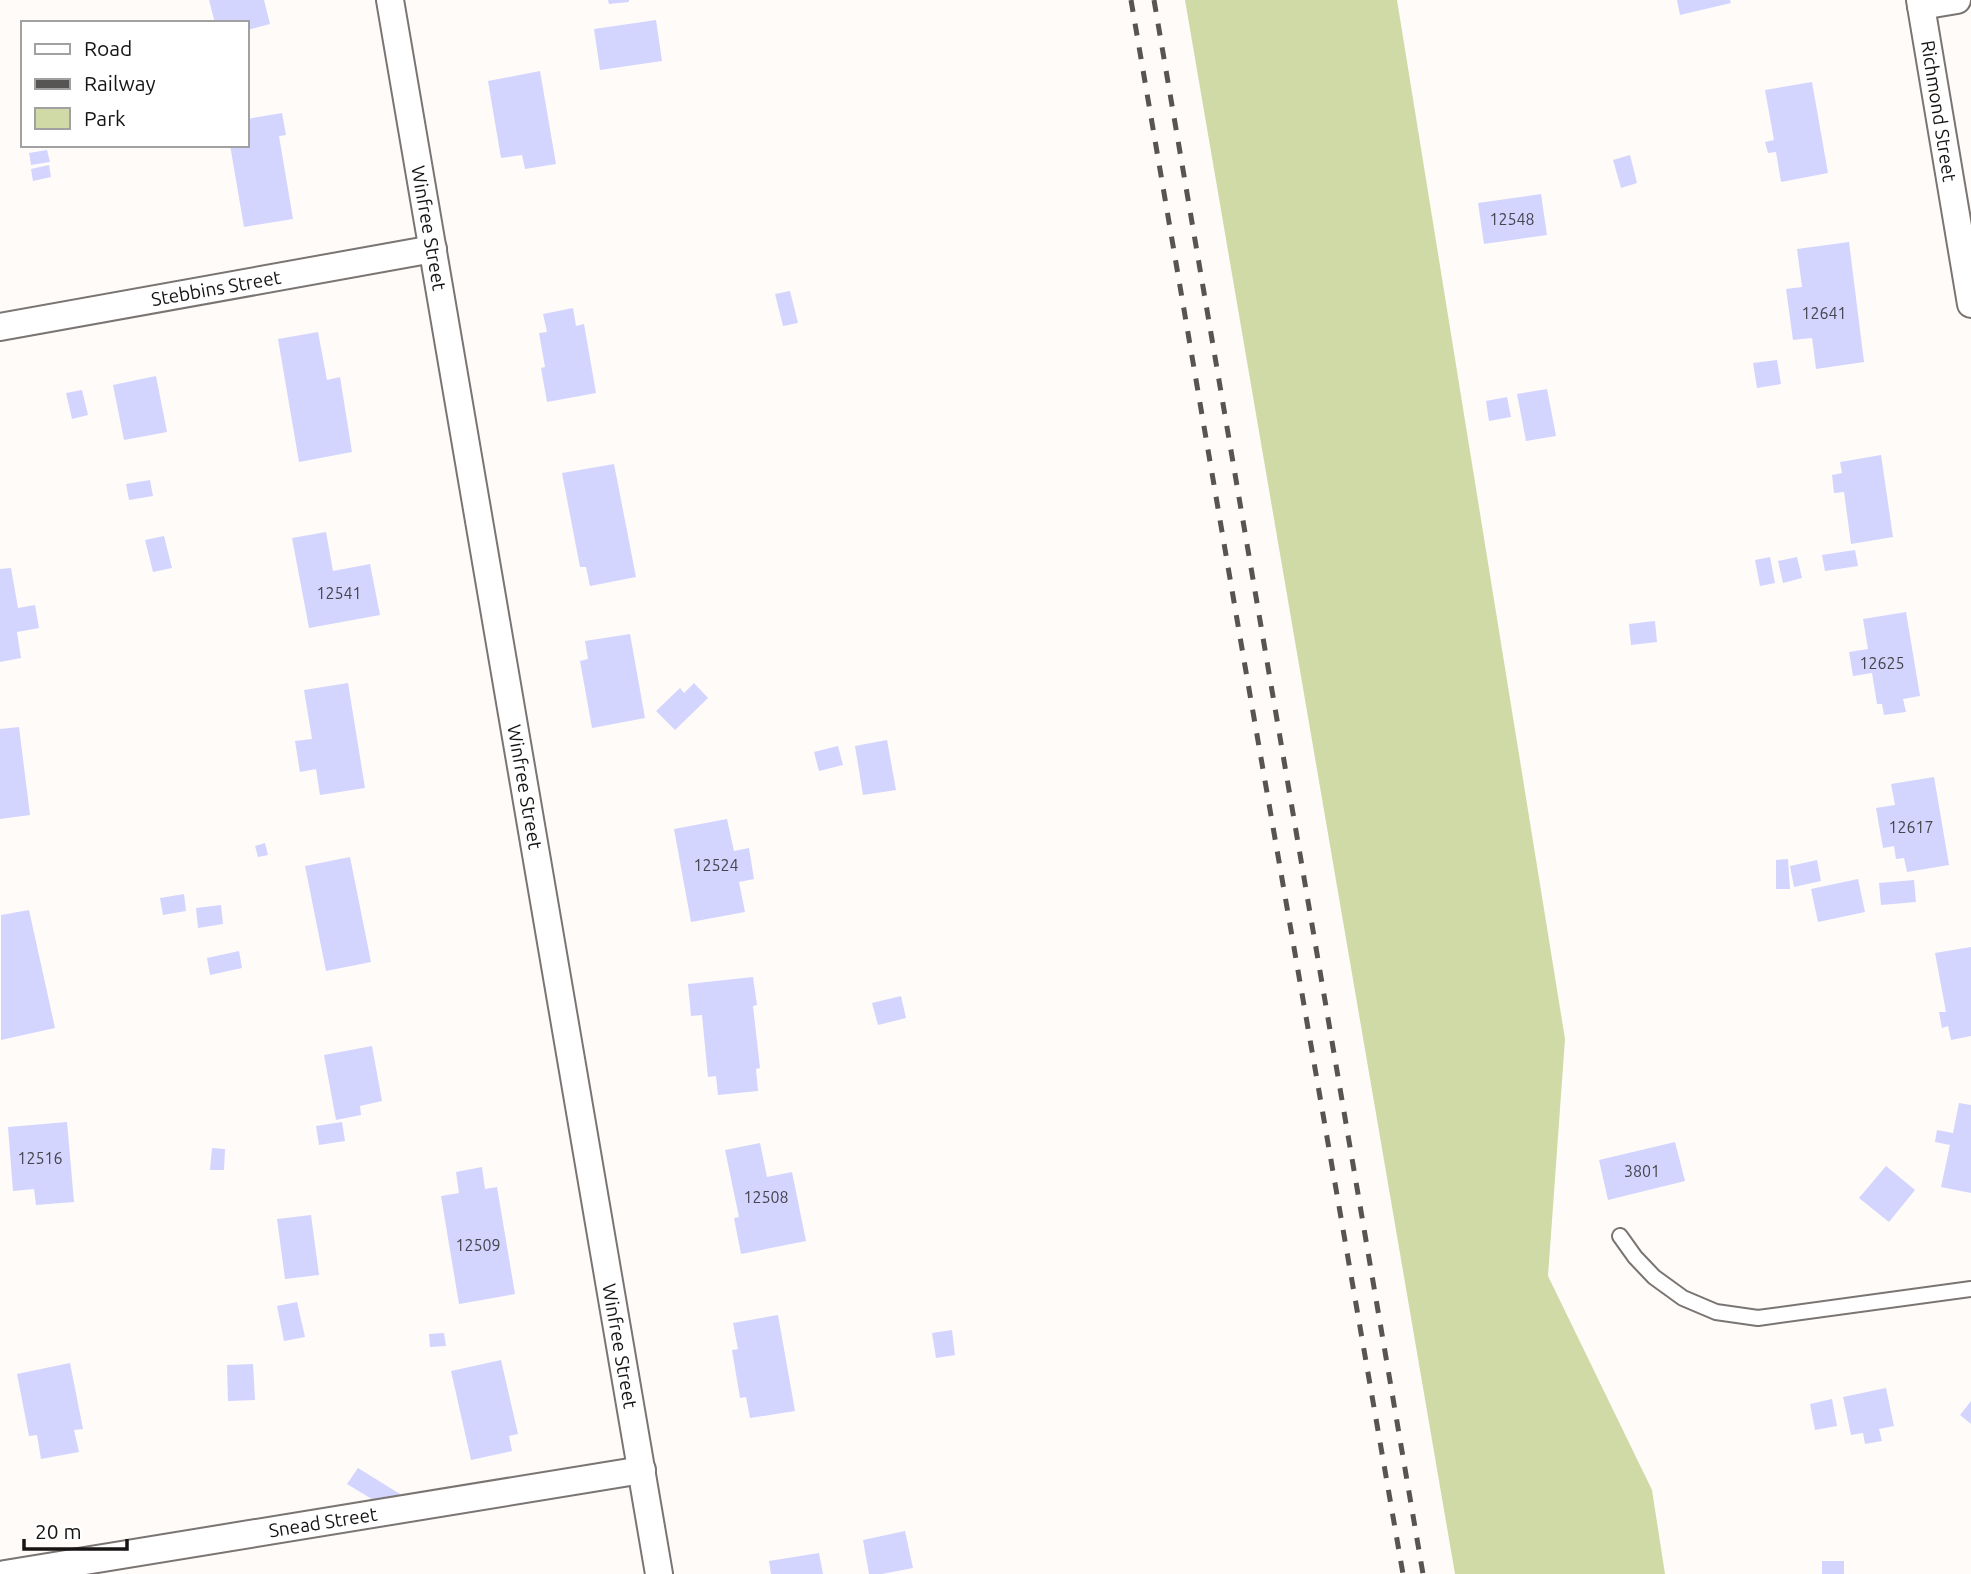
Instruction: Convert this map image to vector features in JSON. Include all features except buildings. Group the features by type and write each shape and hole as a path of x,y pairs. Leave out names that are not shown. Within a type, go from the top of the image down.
{"street":[{"name":"Winfree Street","path":"390,0 659,1574"},
{"path":"1921,3 1957,0"},
{"name":"Richmond Street","path":"1921,3 1971,304"},
{"name":"Stebbins Street","path":"0,327 433,249"},
{"name":"Snead Street","path":"5,1574 642,1470"}],"lane":[{"path":"1620,1236 1654,1277 1683,1298 1716,1312 1758,1318 1971,1289"}],"green space":[{"path":"1185,0 1397,0 1565,1039 1548,1276 1652,1490 1665,1574 1455,1574"}],"railway":[{"path":"1131,0 1403,1574"},
{"path":"1154,0 1423,1574"}]}
